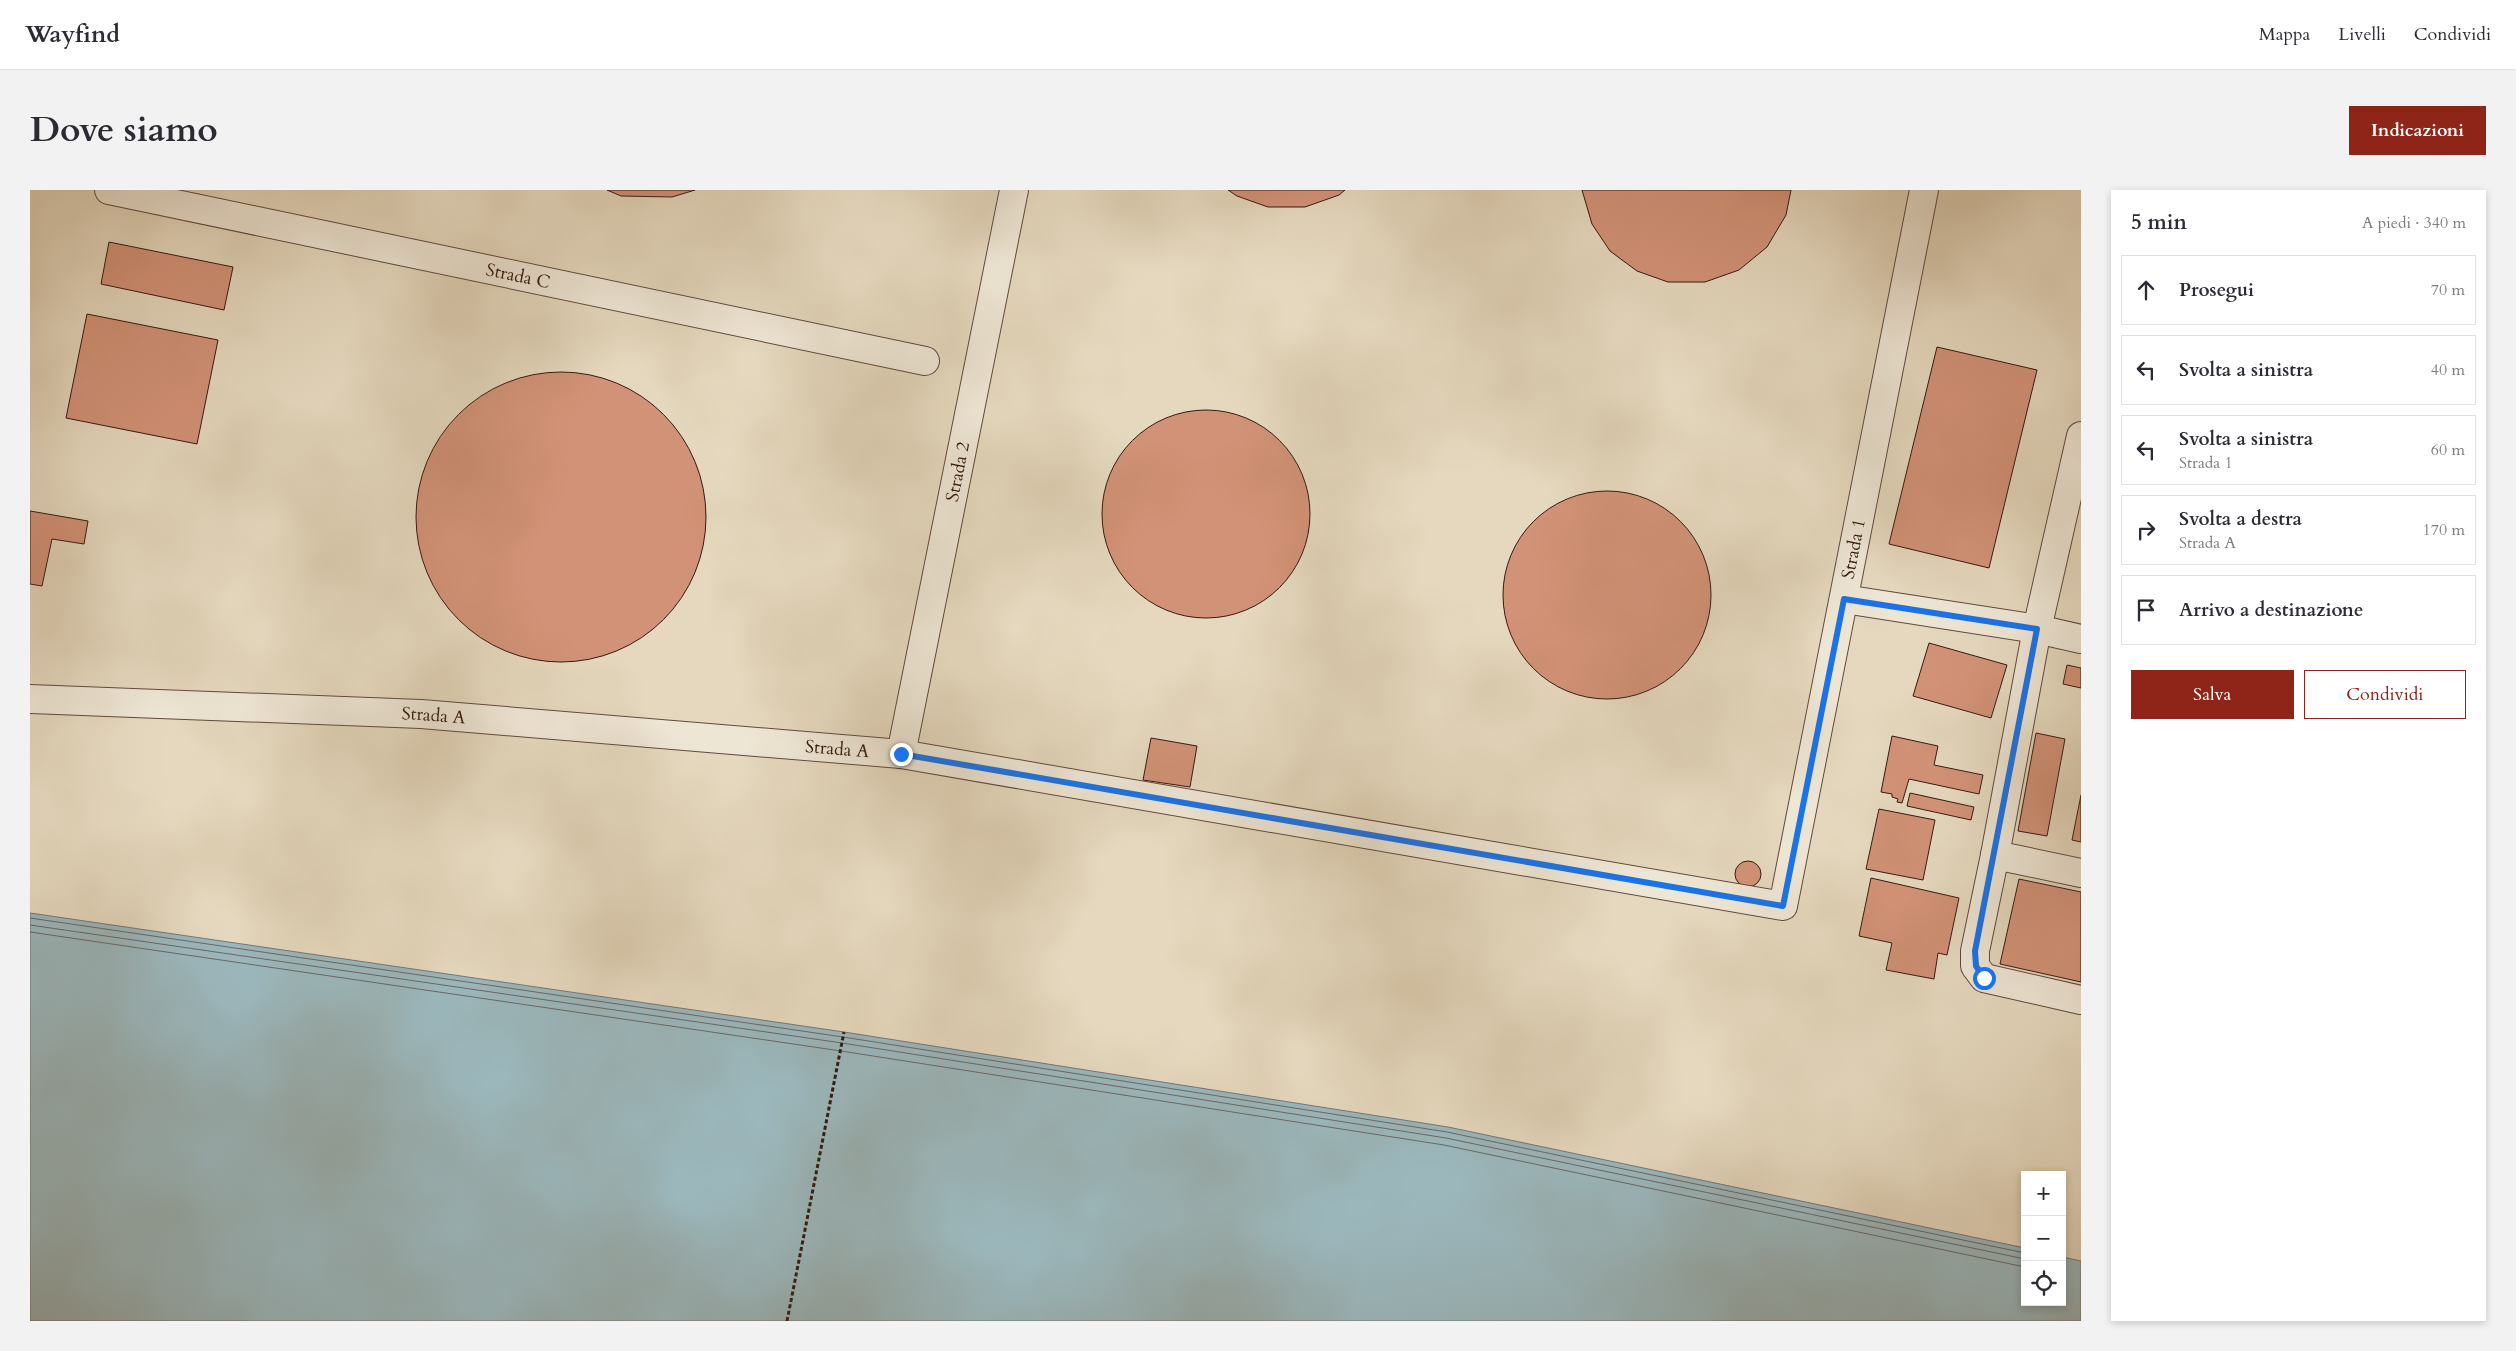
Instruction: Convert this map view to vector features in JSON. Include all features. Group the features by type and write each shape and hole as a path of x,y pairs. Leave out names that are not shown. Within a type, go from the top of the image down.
{"lane":[{"name":"Strada C","path":"109,190 925,361"},
{"name":"Strada 2","path":"901,754 1014,190"},
{"name":"Strada 1","path":"1783,906 1924,190"},
{"path":"2081,436 2037,629 1995,856 1975,951 1976,966 1984,978 2081,1000"},
{"path":"1844,599 2037,629 2081,639"},
{"name":"Strada A","path":"30,699 421,714 901,754 1783,906"},
{"path":"1995,856 2081,873"}],"path":[{"path":"787,1321 844,1032"}],"water":[{"path":"30,913 844,1032 1448,1127 2021,1247 2021,1306 2066,1306 2066,1258 2081,1261 2081,1321 30,1321"}],"building":[{"path":"607,190 695,190 672,197 621,196"},
{"path":"1228,190 1345,190 1339,195 1305,207 1268,207 1237,196"},
{"path":"1582,190 1791,190 1786,215 1767,247 1739,270 1705,282 1668,282 1637,271 1610,251 1592,224"},
{"path":"109,242 233,267 224,310 101,284"},
{"path":"87,314 218,340 197,444 66,418"},
{"path":"1937,347 2037,370 1989,568 1889,544"},
{"path":"561,372 603,378 629,389 653,405 673,425 689,449 700,475 706,517 700,559 689,585 673,609 653,629 629,645 603,656 561,662 519,656 493,645 469,629 449,609 433,585 422,559 416,517 422,475 433,449 449,425 469,405 493,389 519,378"},
{"path":"1196,410 1216,410 1246,417 1264,427 1280,440 1293,456 1303,474 1310,504 1310,524 1303,554 1293,572 1280,588 1264,601 1246,611 1216,618 1196,618 1166,611 1140,595 1125,580 1109,554 1102,524 1102,504 1109,474 1125,448 1140,433 1166,417"},
{"path":"1597,491 1617,491 1637,495 1656,503 1681,521 1694,537 1703,555 1711,585 1707,625 1703,635 1694,653 1681,669 1665,682 1637,695 1617,699 1597,699 1577,695 1558,687 1541,676 1526,661 1515,644 1507,625 1503,605 1503,585 1507,565 1515,546 1526,529 1541,514 1558,503 1577,495"},
{"path":"30,511 88,521 84,544 52,539 42,586 30,584"},
{"path":"1929,643 2007,665 1991,718 1913,696"},
{"path":"2067,665 2081,668 2081,688 2063,684"},
{"path":"2036,733 2065,739 2047,836 2018,831"},
{"path":"1892,736 1938,746 1934,765 1983,775 1979,794 1909,779 1902,803 1897,802 1898,799 1892,797 1892,794 1881,792"},
{"path":"1151,738 1197,746 1190,787 1143,780"},
{"path":"1910,793 1974,807 1971,820 1907,806"},
{"path":"2081,795 2081,842 2072,840"},
{"path":"1879,809 1935,820 1923,880 1866,869"},
{"path":"1748,861 1758,864 1761,874 1758,884 1748,887 1738,884 1735,874 1738,864"},
{"path":"1871,878 1959,898 1947,955 1938,953 1934,979 1886,970 1892,943 1859,936"},
{"path":"2019,879 2081,892 2081,982 2000,964"}],"route":[{"path":"901,754 1783,906 1844,599 2037,629 1995,856 1975,951 1976,966 1984,978"}]}
